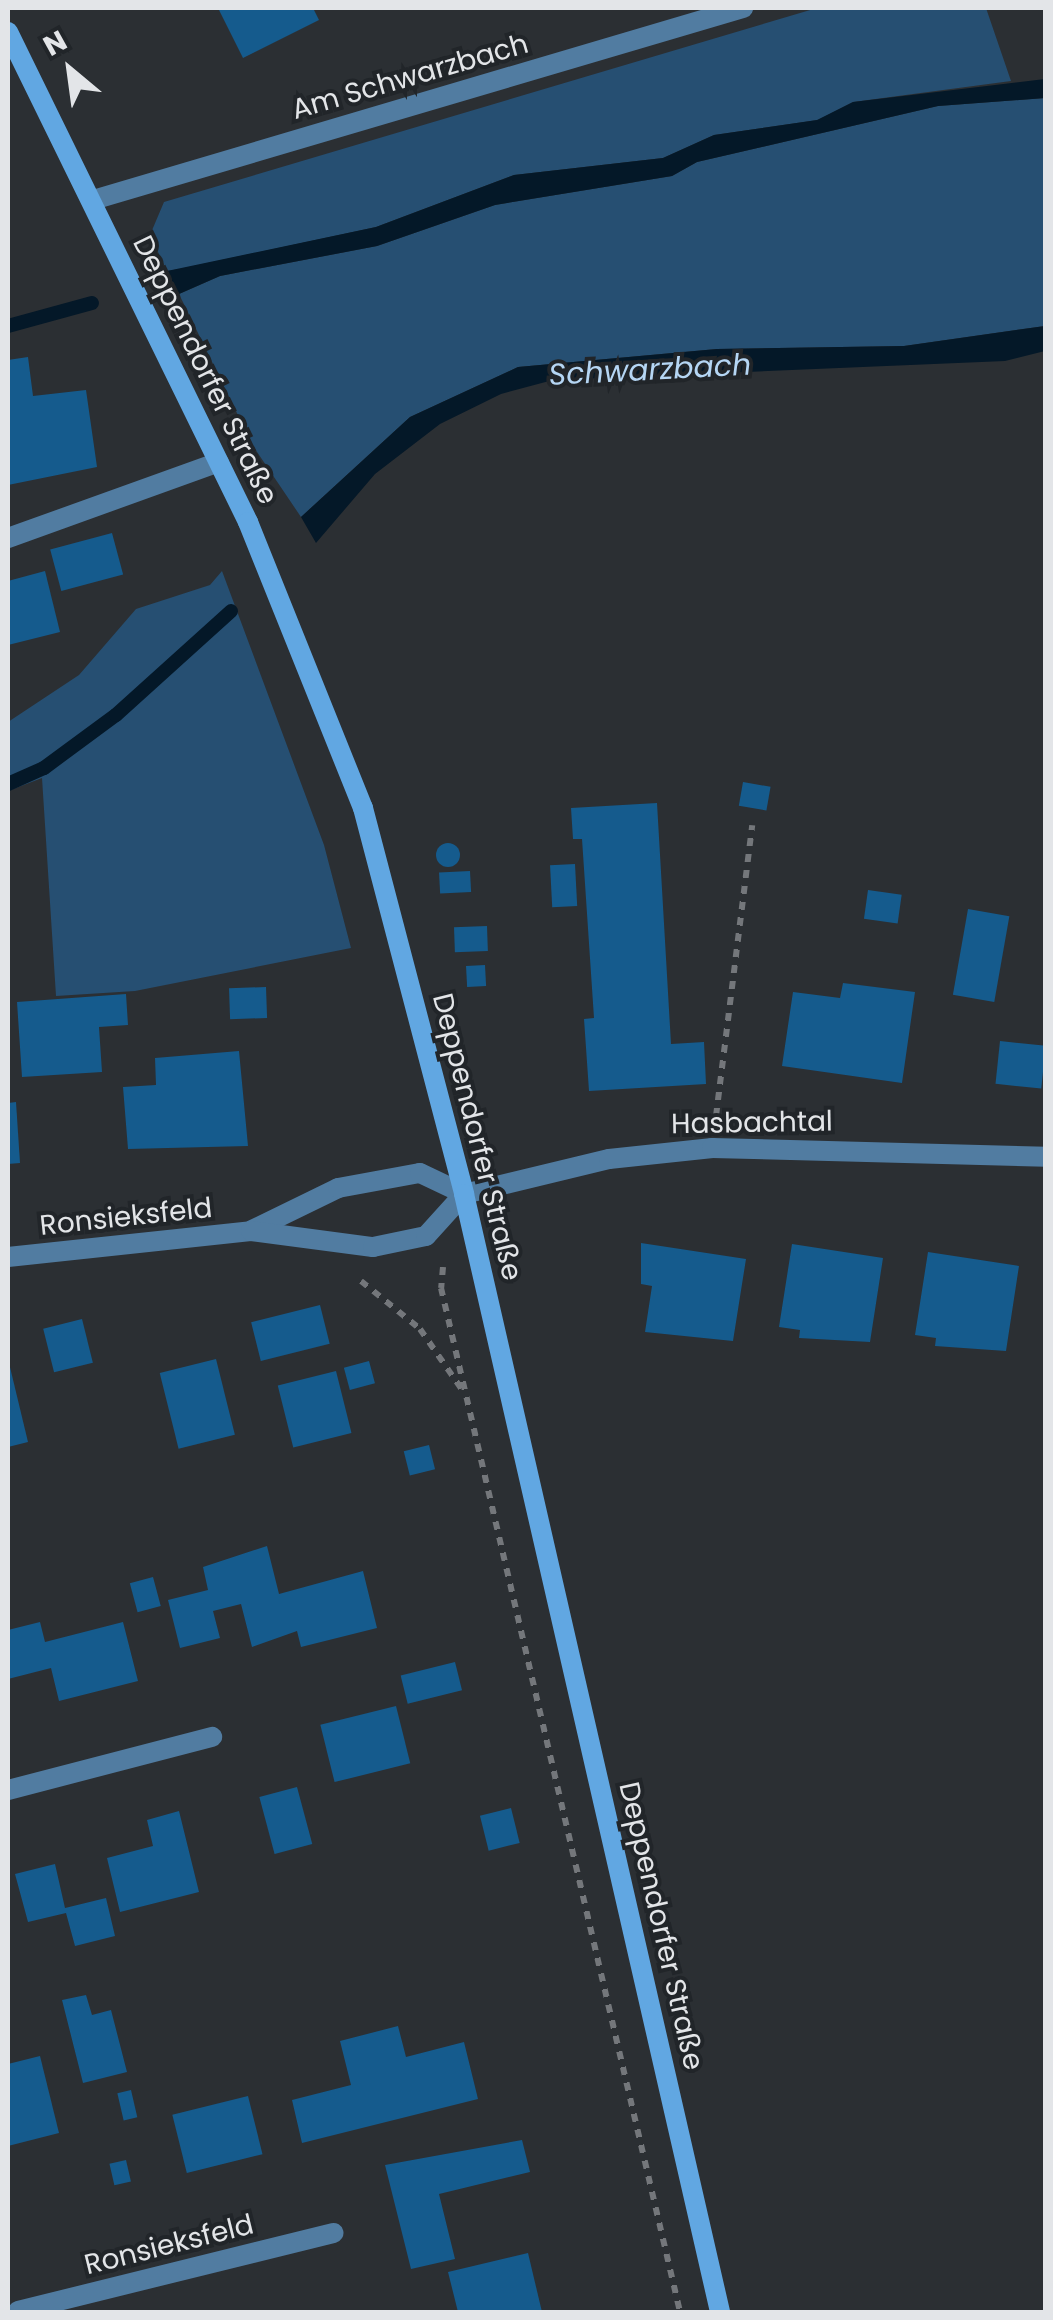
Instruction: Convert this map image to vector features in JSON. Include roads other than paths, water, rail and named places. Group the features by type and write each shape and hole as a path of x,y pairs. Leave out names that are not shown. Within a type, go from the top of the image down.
{"street":[{"name":"Am Schwarzbach","path":"93,200 706,13 743,8"},
{"name":"Deppendorfer Straße","path":"8,32 93,200 294,622 363,808 464,1194 720,2312"},
{"path":"8,538 219,462"},
{"name":"Hasbachtal","path":"464,1194 609,1159 712,1148 1046,1158"},
{"name":"Ronsieksfeld","path":"8,1257 250,1231 373,1247 426,1236 464,1194 420,1173 338,1188 250,1231"},
{"path":"8,1790 212,1738"},
{"name":"Ronsieksfeld","path":"15,2305 334,2233"}],"water":[{"path":"1045,79 1045,98 938,106 697,162 672,176 495,205 377,246 220,276 179,294 167,271 376,227 514,175 663,158 714,135 817,120 853,102"},
{"path":"1045,326 1045,351 1005,361 553,380 501,394 440,424 375,474 316,543 301,517 410,417 518,367 717,349 904,346"}],"waterway":[{"path":"8,326 92,303"},
{"name":"Schwarzbach","path":"8,784 44,768 116,715 231,611"}]}
